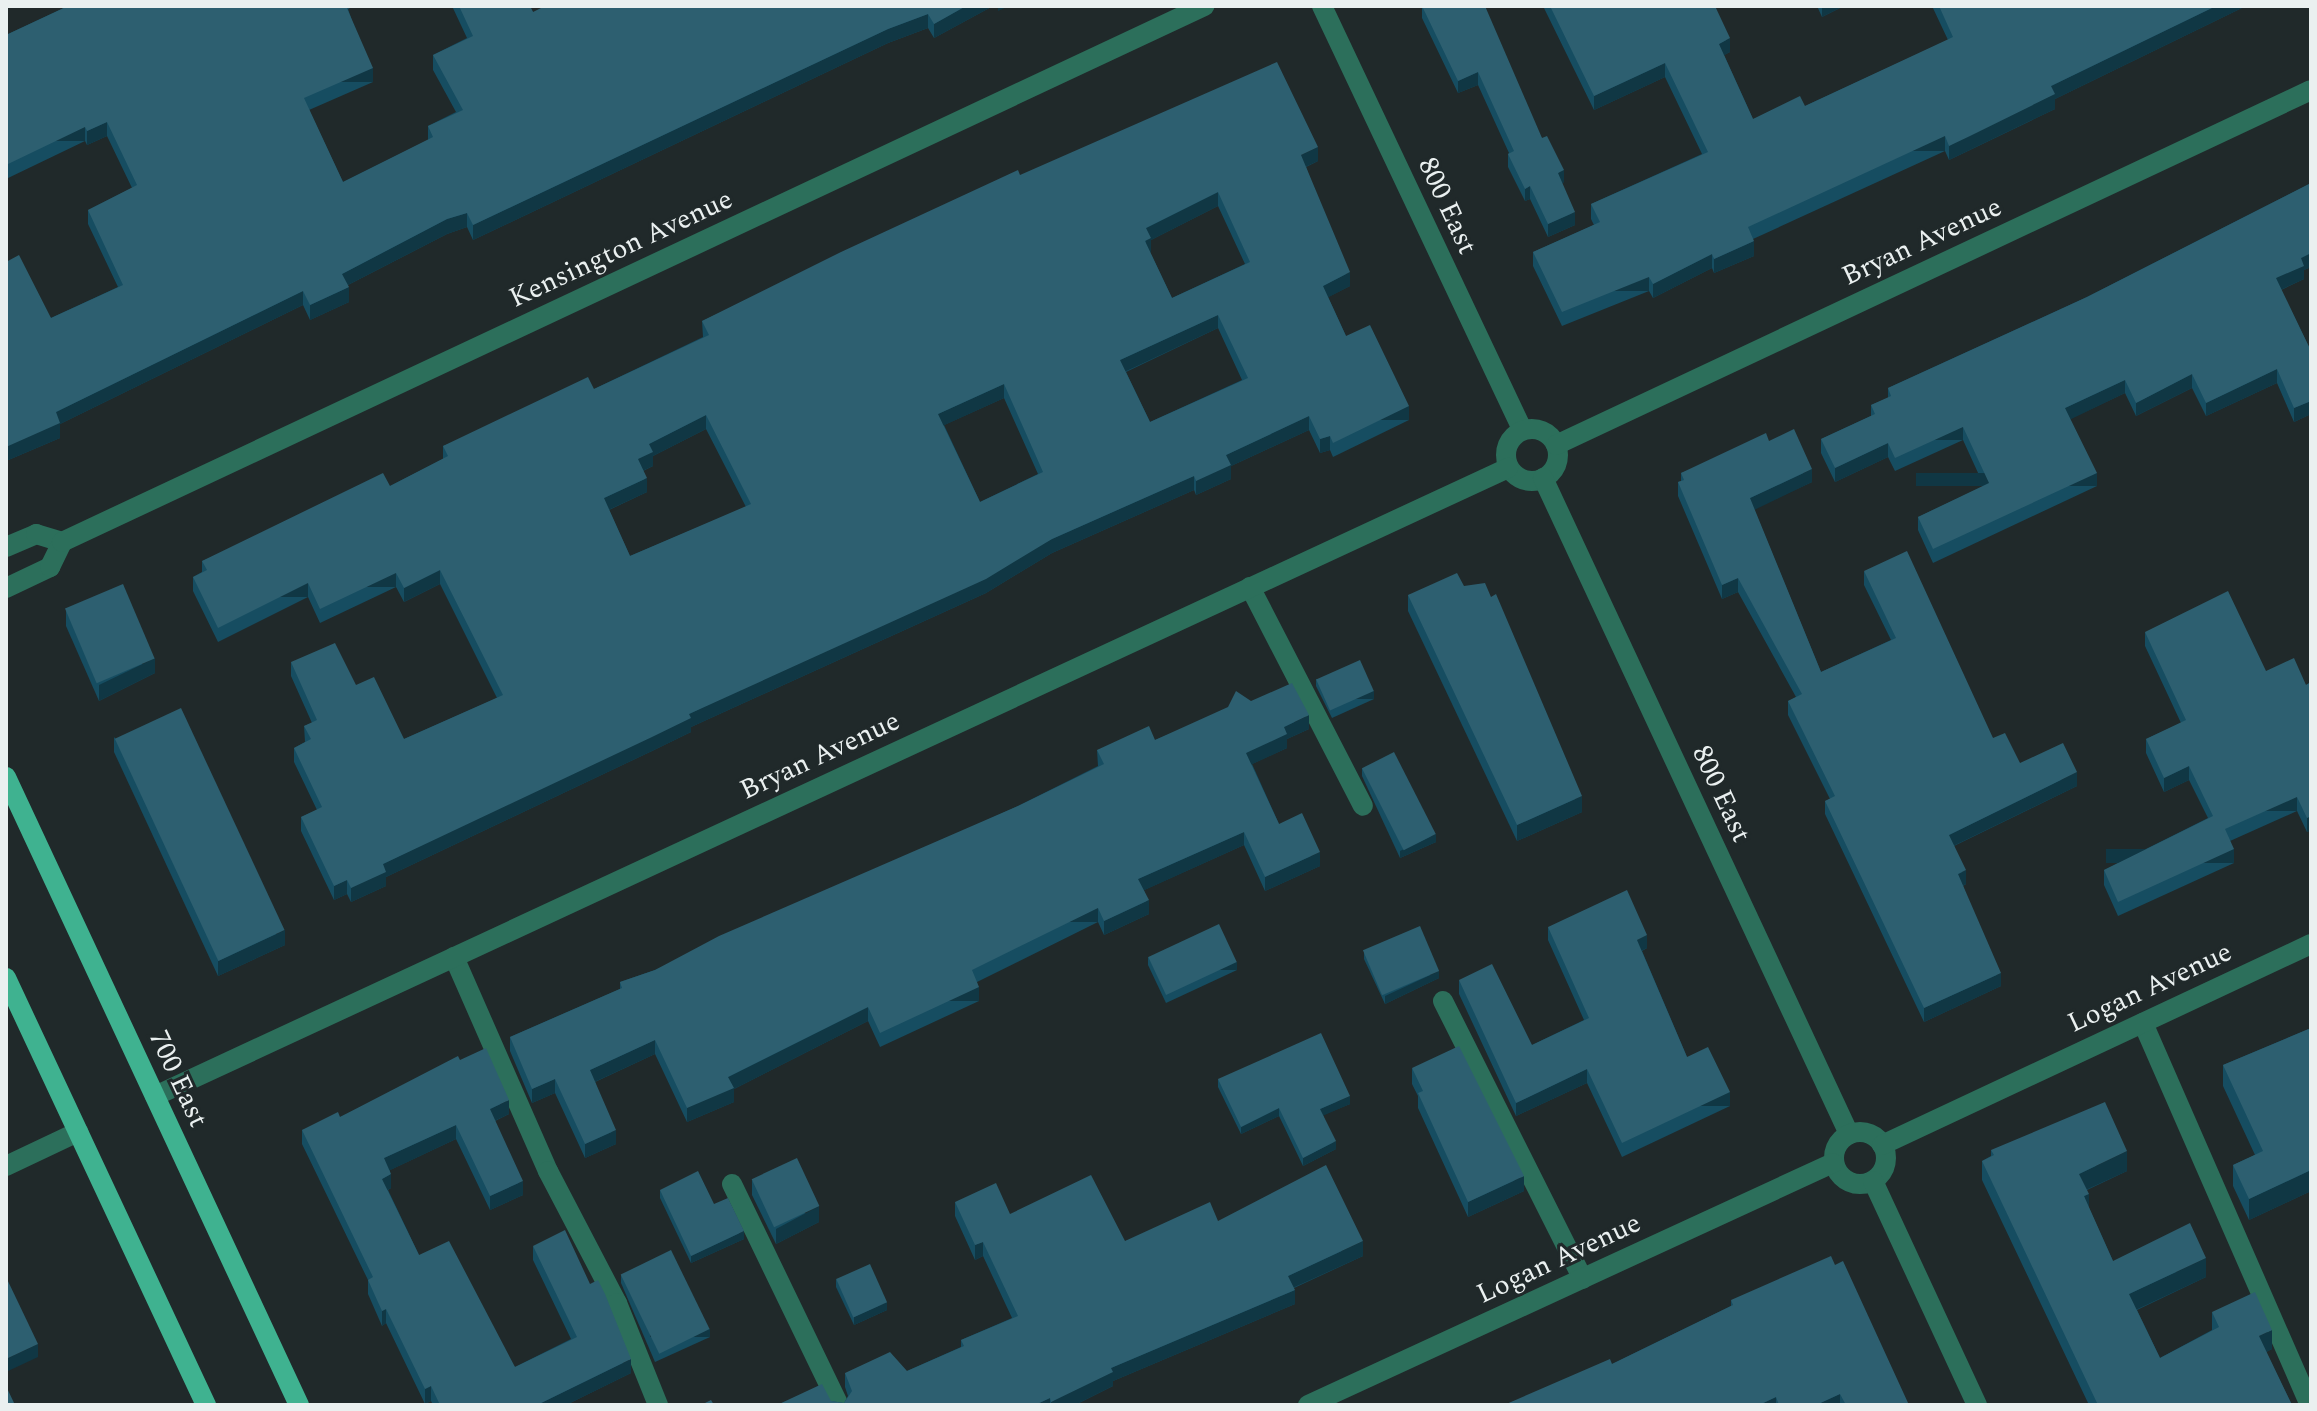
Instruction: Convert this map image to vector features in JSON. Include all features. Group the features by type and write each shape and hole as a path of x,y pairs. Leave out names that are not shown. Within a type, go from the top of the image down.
{"main road":[{"name":"700 East","path":"6,777 299,1405"},
{"path":"6,978 206,1405"}],"street":[{"name":"Kensington Avenue","path":"6,588 50,567 62,542 1204,6"},
{"name":"800 East","path":"1322,6 1522,430"},
{"name":"Bryan Avenue","path":"1556,445 2311,90"},
{"path":"1538,429 1556,445 1555,466 1543,478 1527,481 1508,468 1506,448 1522,430 1538,429"},
{"name":"Bryan Avenue","path":"155,1096 1508,468"},
{"name":"800 East","path":"1543,478 1849,1134"},
{"name":"Kensington Avenue","path":"6,547 36,534 62,542"},
{"path":"1250,587 1363,806"},
{"name":"Logan Avenue","path":"1882,1145 2311,944"},
{"path":"454,957 548,1171 617,1303 658,1405"},
{"path":"1443,1001 1583,1279"},
{"path":"2143,1023 2310,1405"},
{"path":"6,1166 78,1132"},
{"path":"1866,1132 1882,1145 1886,1162 1873,1181 1847,1181 1833,1163 1837,1144 1849,1134 1866,1132"},
{"name":"Logan Avenue","path":"1308,1405 1833,1163"},
{"path":"1873,1181 1977,1405"},
{"path":"732,1184 839,1405"}],"building":[{"path":"68,6 346,6 373,68 304,98 343,182 433,137 428,126 463,110 433,55 473,36 459,6 530,6 533,12 545,6 966,6 934,24 928,14 888,29 473,225 467,213 447,219 342,274 349,287 310,305 303,291 56,412 60,423 6,447 6,262 19,255 51,318 123,285 88,210 137,185 107,122 87,131 85,127 6,165 6,35"},
{"path":"1422,6 1485,6 1542,138 1547,136 1564,170 1558,173 1575,212 1548,224 1530,186 1525,189 1508,154 1514,151 1478,72 1458,81"},
{"path":"1550,6 1715,6 1730,38 1719,44 1753,119 1800,96 1805,106 1953,37 1939,6 2216,6 2051,86 2055,94 1949,146 1945,136 1748,227 1754,241 1714,259 1712,254 1653,284 1649,277 1562,312 1533,252 1600,222 1591,204 1708,152 1665,63 1594,96"},
{"path":"1277,62 1318,147 1301,155 1350,272 1323,286 1346,336 1370,325 1409,406 1333,443 1330,436 1320,439 1309,416 1226,455 1231,465 1196,481 1194,476 1052,539 986,579 689,714 691,718 383,864 386,872 351,888 347,880 334,886 301,817 322,807 294,748 311,739 304,726 317,720 291,662 335,643 356,685 374,677 404,739 503,695 440,570 404,588 396,573 320,609 308,583 218,628 193,577 207,570 202,561 383,473 390,486 448,456 443,446 588,377 594,389 709,335 702,321 1018,170 1020,175","holes":["1218,192 1250,262 1172,298 1145,241 1151,238 1146,228","1218,315 1248,378 1150,422 1120,360","1004,384 1043,472 980,502 938,414","706,415 751,504 630,556 604,498 647,478 638,459 653,452 649,444"]},
{"path":"2311,183 2311,253 2301,258 2304,266 2276,278 2311,351 2311,401 2294,408 2277,369 2206,403 2192,374 2136,403 2125,380 2065,408 2097,473 1933,549 1918,517 1989,483 1963,427 1895,458 1888,443 1835,468 1821,439 1875,414 1871,405 1891,396 1888,388 2087,297"},
{"path":"1794,429 1812,469 1750,498 1821,672 1896,638 1864,571 1907,551 1993,738 2005,733 2020,763 2063,743 2077,772 1949,835 1966,870 1958,874 2001,973 1924,1008 1825,801 1835,796 1788,701 1802,694 1738,578 1722,585 1678,482 1684,480 1681,473 1766,433 1769,441"},
{"path":"1457,573 1464,586 1485,583 1491,597 1496,594 1582,796 1517,825 1408,595"},
{"path":"123,584 155,659 97,683 65,609"},
{"path":"2228,591 2266,671 2294,658 2306,685 2311,682 2311,816 2307,818 2297,797 2225,829 2234,849 2118,902 2104,870 2213,816 2189,766 2164,778 2146,739 2186,720 2145,632"},
{"path":"1360,660 1374,691 1330,711 1316,680"},
{"path":"1292,683 1309,715 1284,727 1287,734 1246,753 1279,824 1302,813 1320,852 1265,877 1244,832 1138,879 1149,900 1104,921 1098,908 972,970 979,987 880,1033 868,1007 728,1077 734,1088 687,1108 655,1040 590,1070 616,1130 585,1144 555,1079 532,1089 510,1037 622,988 620,982 655,970 719,936 1018,806 1104,764 1097,750 1149,726 1155,740 1228,707 1236,691 1251,701"},
{"path":"181,708 285,930 218,961 115,739"},
{"path":"1394,752 1436,834 1404,850 1362,768"},
{"path":"1627,890 1647,935 1637,940 1687,1057 1708,1047 1730,1092 1622,1143 1587,1069 1516,1103 1459,980 1492,964 1532,1045 1589,1018 1548,927"},
{"path":"1219,924 1237,962 1166,995 1148,957"},
{"path":"1420,926 1439,971 1382,995 1363,950"},
{"path":"2311,1028 2311,1170 2249,1199 2233,1165 2263,1151 2223,1065"},
{"path":"1321,1033 1350,1096 1320,1109 1336,1141 1303,1158 1279,1108 1241,1127 1218,1079"},
{"path":"1459,1046 1524,1176 1468,1202 1418,1093 1423,1091 1412,1068"},
{"path":"486,1048 509,1100 490,1109 523,1181 490,1196 456,1125 384,1158 391,1174 382,1179 419,1255 449,1241 515,1367 577,1337 533,1246 565,1230 590,1284 598,1280 631,1359 537,1405 440,1405 431,1386 425,1389 386,1309 382,1311 368,1280 373,1277 302,1130 338,1112 340,1117 458,1056 460,1060"},
{"path":"2105,1102 2127,1151 2079,1174 2089,1194 2084,1196 2113,1261 2190,1223 2206,1258 2129,1294 2160,1358 2219,1327 2212,1312 2255,1292 2272,1330 2259,1336 2292,1405 2098,1405 1982,1161 1994,1155 1991,1150"},
{"path":"797,1158 819,1206 774,1227 752,1179"},
{"path":"1326,1165 1363,1241 1288,1276 1295,1290 1111,1368 1113,1372 1051,1402 1050,1398 1035,1405 777,1405 822,1384 831,1401 844,1403 852,1391 845,1373 890,1352 907,1371 964,1346 961,1340 1018,1316 983,1242 975,1245 955,1202 996,1183 1010,1214 1091,1175 1125,1241 1210,1202 1218,1221"},
{"path":"698,1171 714,1204 728,1198 744,1231 691,1256 660,1190"},
{"path":"671,1250 710,1329 659,1354 621,1275"},
{"path":"1831,1256 1835,1265 1843,1261 1909,1405 1846,1405 1840,1394 1816,1405 1779,1405 1776,1397 1759,1405 1504,1405 1610,1359 1612,1364 1733,1305 1731,1300"},
{"path":"870,1264 887,1302 853,1317 836,1279"},
{"path":"6,1277 38,1344 6,1359"},
{"path":"6,1386 15,1405 6,1405"}]}
